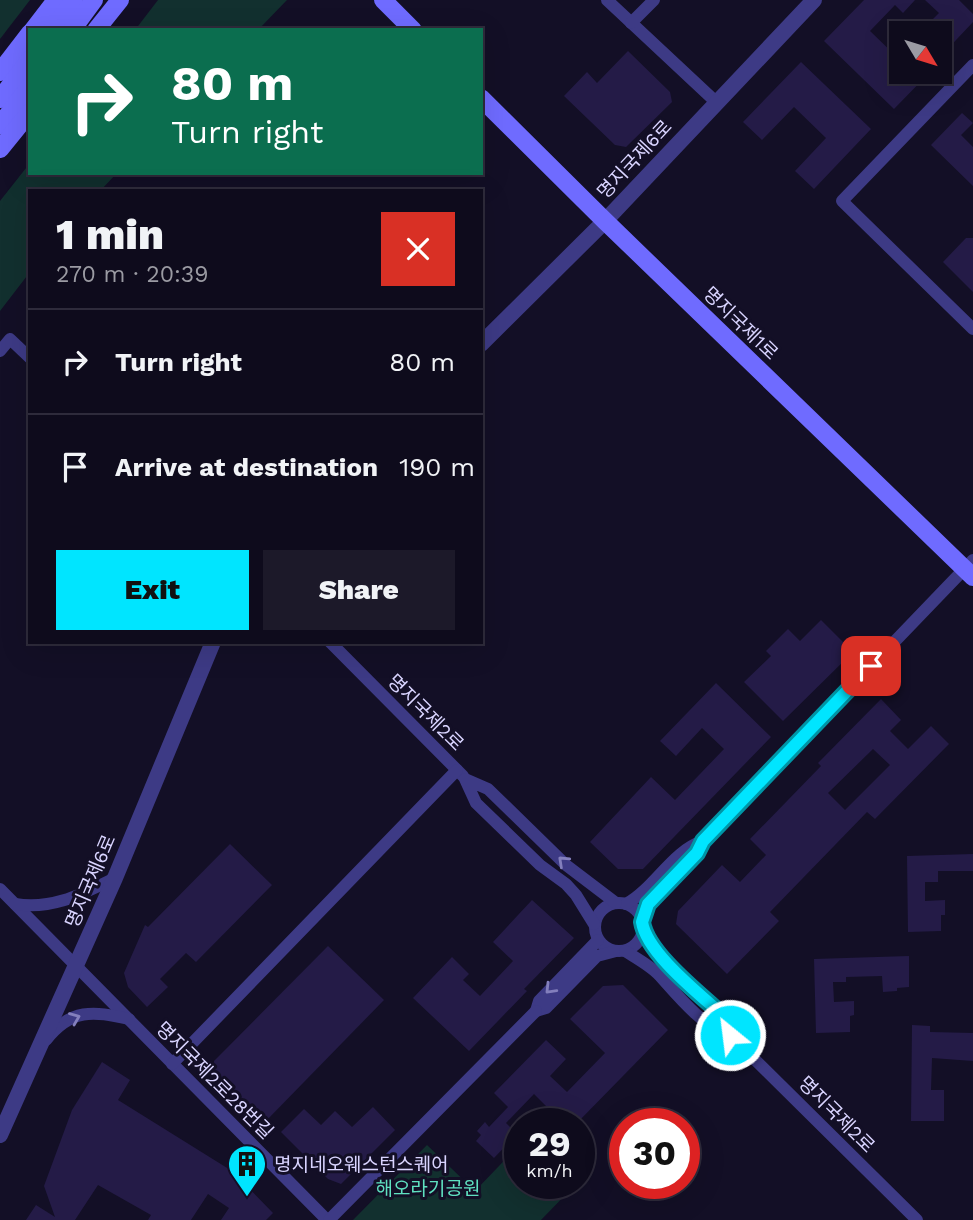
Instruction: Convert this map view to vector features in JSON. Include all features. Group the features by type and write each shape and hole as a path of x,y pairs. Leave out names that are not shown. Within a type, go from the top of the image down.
{"main road":[{"path":"34,28 56,0"},
{"path":"53,28 74,0"},
{"path":"73,28 94,0"},
{"path":"98,28 120,0"},
{"path":"370,0 409,26"},
{"path":"383,0 409,26"},
{"path":"0,72 28,36"},
{"path":"0,99 28,62"},
{"path":"0,125 28,89"},
{"name":"명지국제1로","path":"483,100 605,221 970,569"},
{"path":"0,149 28,114"}],"street":[{"path":"607,0 716,102"},
{"path":"631,23 654,0"},
{"name":"명지국제6로","path":"483,342 605,221 814,0"},
{"path":"973,65 842,201 973,329"},
{"path":"0,351 10,339 28,356"},
{"path":"703,841 690,846 636,899 601,910 594,924 598,940 603,945 620,951 638,942 648,904 697,853 703,841 970,569"},
{"name":"명지국제6로","path":"0,1135 115,878 212,644"},
{"name":"명지국제2로","path":"333,644 461,774 488,789 566,865 621,904"},
{"path":"172,1064 461,774"},
{"name":"명지국제2로","path":"461,774 476,803 540,865 566,884 594,924"},
{"path":"15,904 33,907 56,904 115,878"},
{"name":"명지국제2로28번길","path":"0,889 328,1220 536,1011 546,1008 597,956 620,951"},
{"path":"621,904 638,912 643,925"},
{"name":"명지국제2로","path":"643,925 649,941 667,964 729,1021 730,1035"},
{"name":"명지국제2로28번길","path":"536,1011 538,1001 598,940"},
{"name":"명지국제2로","path":"620,951 659,974 667,986 718,1033 730,1035 917,1220"},
{"path":"36,1055 55,1030 75,1016 93,1013 129,1019"}],"green space":[{"path":"0,0 30,0 0,39"},
{"path":"158,0 287,0 260,28 137,28"},
{"path":"28,166 28,175 115,175 102,189 28,189 28,275 0,311 0,201"},
{"name":"해오라기공원","path":"427,1145 475,1191 504,1161 504,1199 561,1199 541,1220 353,1220"}],"building":[{"path":"864,0 915,0 903,13 895,5 870,31 889,49 889,84 918,84 894,109 824,41"},
{"path":"925,0 959,0 973,14 973,22 952,44 952,21 931,21 939,13"},
{"path":"628,51 670,92 672,102 626,147 615,145 564,96 587,72 597,83"},
{"path":"801,62 871,129 814,189 795,171 826,138 794,107 762,140 743,122"},
{"path":"962,113 973,123 961,135 973,147 973,186 931,145"},
{"path":"966,238 973,238 973,292 943,262"},
{"path":"821,620 853,652 783,721 744,682 771,656 766,651 788,629 800,641"},
{"path":"716,683 771,737 643,869 618,869 590,842 651,777 675,800 724,749 702,728 676,756 660,741"},
{"path":"881,699 901,720 890,731 908,749 931,726 949,744 875,819 867,812 770,912 779,921 727,974 676,924 678,911 722,865 740,882 766,855 750,839 821,766 818,763","holes":["873,749 890,765 845,810 828,793"]},
{"path":"230,844 272,885 196,962 186,953 160,979 168,987 147,1007 128,987 124,973 145,925 148,927"},
{"path":"973,854 973,871 938,871 938,882 925,882 925,901 945,900 941,931 908,932 907,856"},
{"path":"532,900 574,938 469,1051 413,998 452,957 469,974 463,980 480,996 513,961 493,942"},
{"path":"328,946 384,1000 265,1122 213,1071 214,1061"},
{"path":"909,956 909,987 883,992 882,976 846,977 846,982 833,982 834,1002 854,1001 850,1032 816,1033 814,959"},
{"path":"623,985 668,1030 592,1108 548,1108 534,1094 520,1108 507,1108 494,1093 546,1040 566,1059 550,1076 567,1092 605,1053 570,1019 603,986"},
{"path":"912,1025 930,1026 930,1032 973,1033 973,1061 932,1058 931,1090 944,1090 944,1121 911,1121"},
{"path":"102,1062 130,1080 118,1100 240,1176 273,1213 266,1220 221,1220 229,1208 208,1194 191,1220 148,1220 151,1215 98,1185 75,1220 26,1220 36,1205 55,1217 44,1186 72,1110"},
{"path":"373,1107 395,1130 341,1184 328,1179 281,1132 304,1109 321,1125 335,1111 352,1127"},
{"path":"504,1111 504,1148 494,1158 476,1141 481,1135 477,1131 485,1122 489,1127"}],"place":[{"name":"명지네오웨스턴스퀘어","path":"247,1198"}],"route":[{"path":"730,1035 729,1021 667,964 649,941 642,922 648,904 697,853 703,841 871,666"}]}
